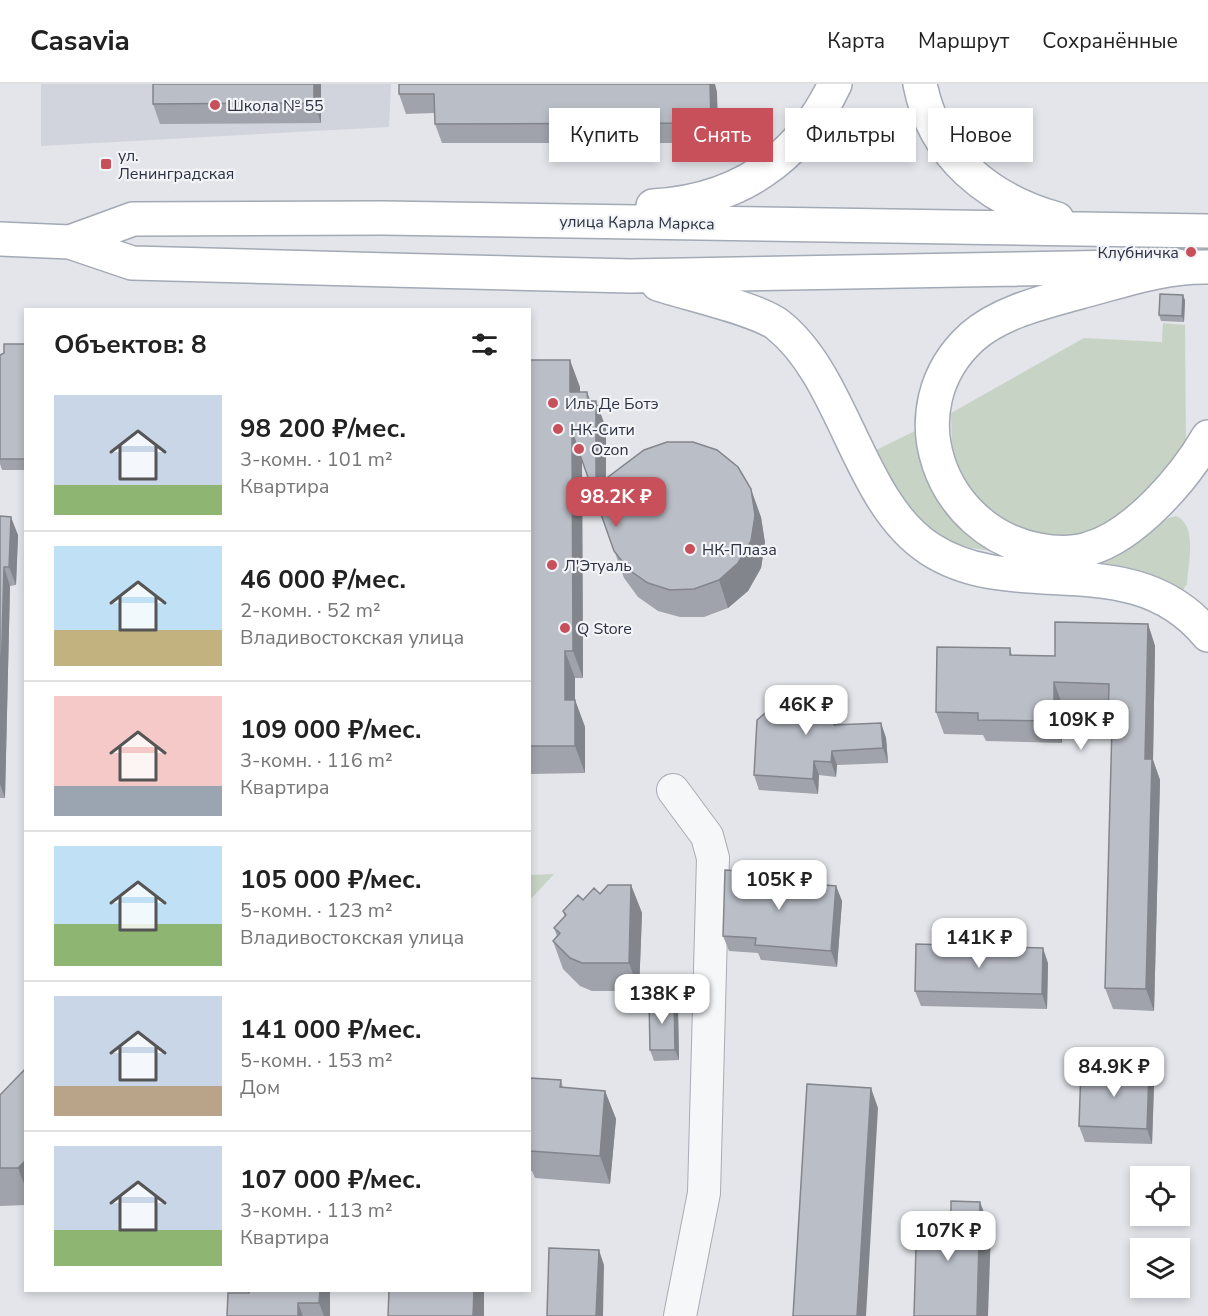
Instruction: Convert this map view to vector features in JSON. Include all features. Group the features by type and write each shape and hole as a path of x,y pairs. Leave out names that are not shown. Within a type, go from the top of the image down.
{"main road":[{"path":"494,220 554,211 675,205 724,191 766,170 795,146 818,117 835,84"},
{"path":"920,84 931,122 952,156 975,180 1008,201 1042,215 1079,224 1194,231"},
{"name":"улица Карла Маркса","path":"70,242 133,219 494,220 1194,231"},
{"name":"улица Карла Маркса","path":"0,239 70,242 132,263 630,276 1193,267"},
{"path":"1193,267 1041,303 997,320 973,336 960,350 940,385 933,407 933,442 943,475 960,503 985,528 1029,548 1064,552 1088,549 1131,524 1174,484 1208,437"},
{"path":"630,276 752,313 777,324 795,342 825,387 893,513 927,547 952,562 967,567 1141,587 1156,593 1191,618 1208,635"}],"street":[{"path":"673,790 707,836 712,858 704,1193 680,1316"}],"shaded area":[{"name":"Школа № 55","path":"41,84 391,84 389,127 41,146"}],"green space":[{"path":"1163,323 1185,325 1186,449 1151,493 1095,533 1063,538 1033,535 992,515 963,482 952,451 951,413 1084,338 1162,342"},
{"path":"915,431 921,456 1009,553 958,545 943,539 929,530 907,507 872,452"},
{"path":"1176,516 1187,528 1190,546 1187,584 1183,590 1177,592 1147,574 1079,565 1159,521"},
{"path":"554,874 531,899 531,875"}],"building":[{"path":"153,84 314,84 314,103 153,104"},
{"path":"399,84 710,84 711,108 672,108 672,123 660,123 660,108 549,108 549,124 435,124 434,94 399,94"},
{"path":"1160,294 1183,295 1182,316 1159,315"},
{"path":"4,344 24,344 24,459 0,459 0,355 4,353"},
{"path":"531,360 570,360 570,392 587,392 588,401 596,401 596,486 644,450 667,442 693,442 717,450 738,467 751,489 755,515 751,541 738,563 719,580 694,589 670,590 648,583 629,570 614,551 572,432 573,651 565,651 565,700 575,700 575,746 531,746"},
{"path":"0,516 11,517 9,567 4,567 0,715"},
{"path":"1055,622 1148,624 1145,759 1152,759 1146,989 1105,988 1112,726 1108,726 1109,684 1054,682 1054,721 978,720 978,713 936,712 937,647 1010,648 1010,655 1055,656"},
{"path":"791,691 819,693 835,711 834,725 881,723 883,748 832,751 831,762 814,761 813,779 754,775 757,720"},
{"path":"725,870 792,875 791,882 836,886 831,951 755,945 756,938 723,936"},
{"path":"608,885 631,885 629,963 582,963 570,958 553,941 560,933 554,928 566,915 563,911 578,895 583,900 594,888 600,894"},
{"path":"916,944 1043,948 1042,994 915,991"},
{"path":"649,999 674,999 675,1050 650,1050"},
{"path":"1081,1068 1149,1070 1147,1129 1079,1126"},
{"path":"24,1070 24,1162 18,1168 0,1168 0,1095"},
{"path":"531,1078 561,1080 560,1087 605,1091 600,1156 531,1151"},
{"path":"807,1084 871,1088 857,1316 793,1316"},
{"path":"951,1201 980,1202 977,1316 914,1316 917,1213 951,1214"},
{"path":"549,1248 599,1250 596,1316 547,1316"},
{"path":"320,1292 319,1303 298,1303 298,1316 227,1316 228,1293"},
{"path":"389,1292 474,1292 473,1316 388,1316"}],"place":[{"name":"Школа № 55","path":"215,105"},
{"name":"ул. Ленинградская","path":"106,164"},
{"name":"Клубничка","path":"1191,252"},
{"name":"Иль Де Ботэ","path":"553,403"},
{"name":"НК-Сити","path":"558,429"},
{"name":"Ozon","path":"579,449"},
{"name":"НК-Плаза","path":"690,549"},
{"name":"Л'Этуаль","path":"552,565"},
{"name":"Q Store","path":"565,628"}]}
